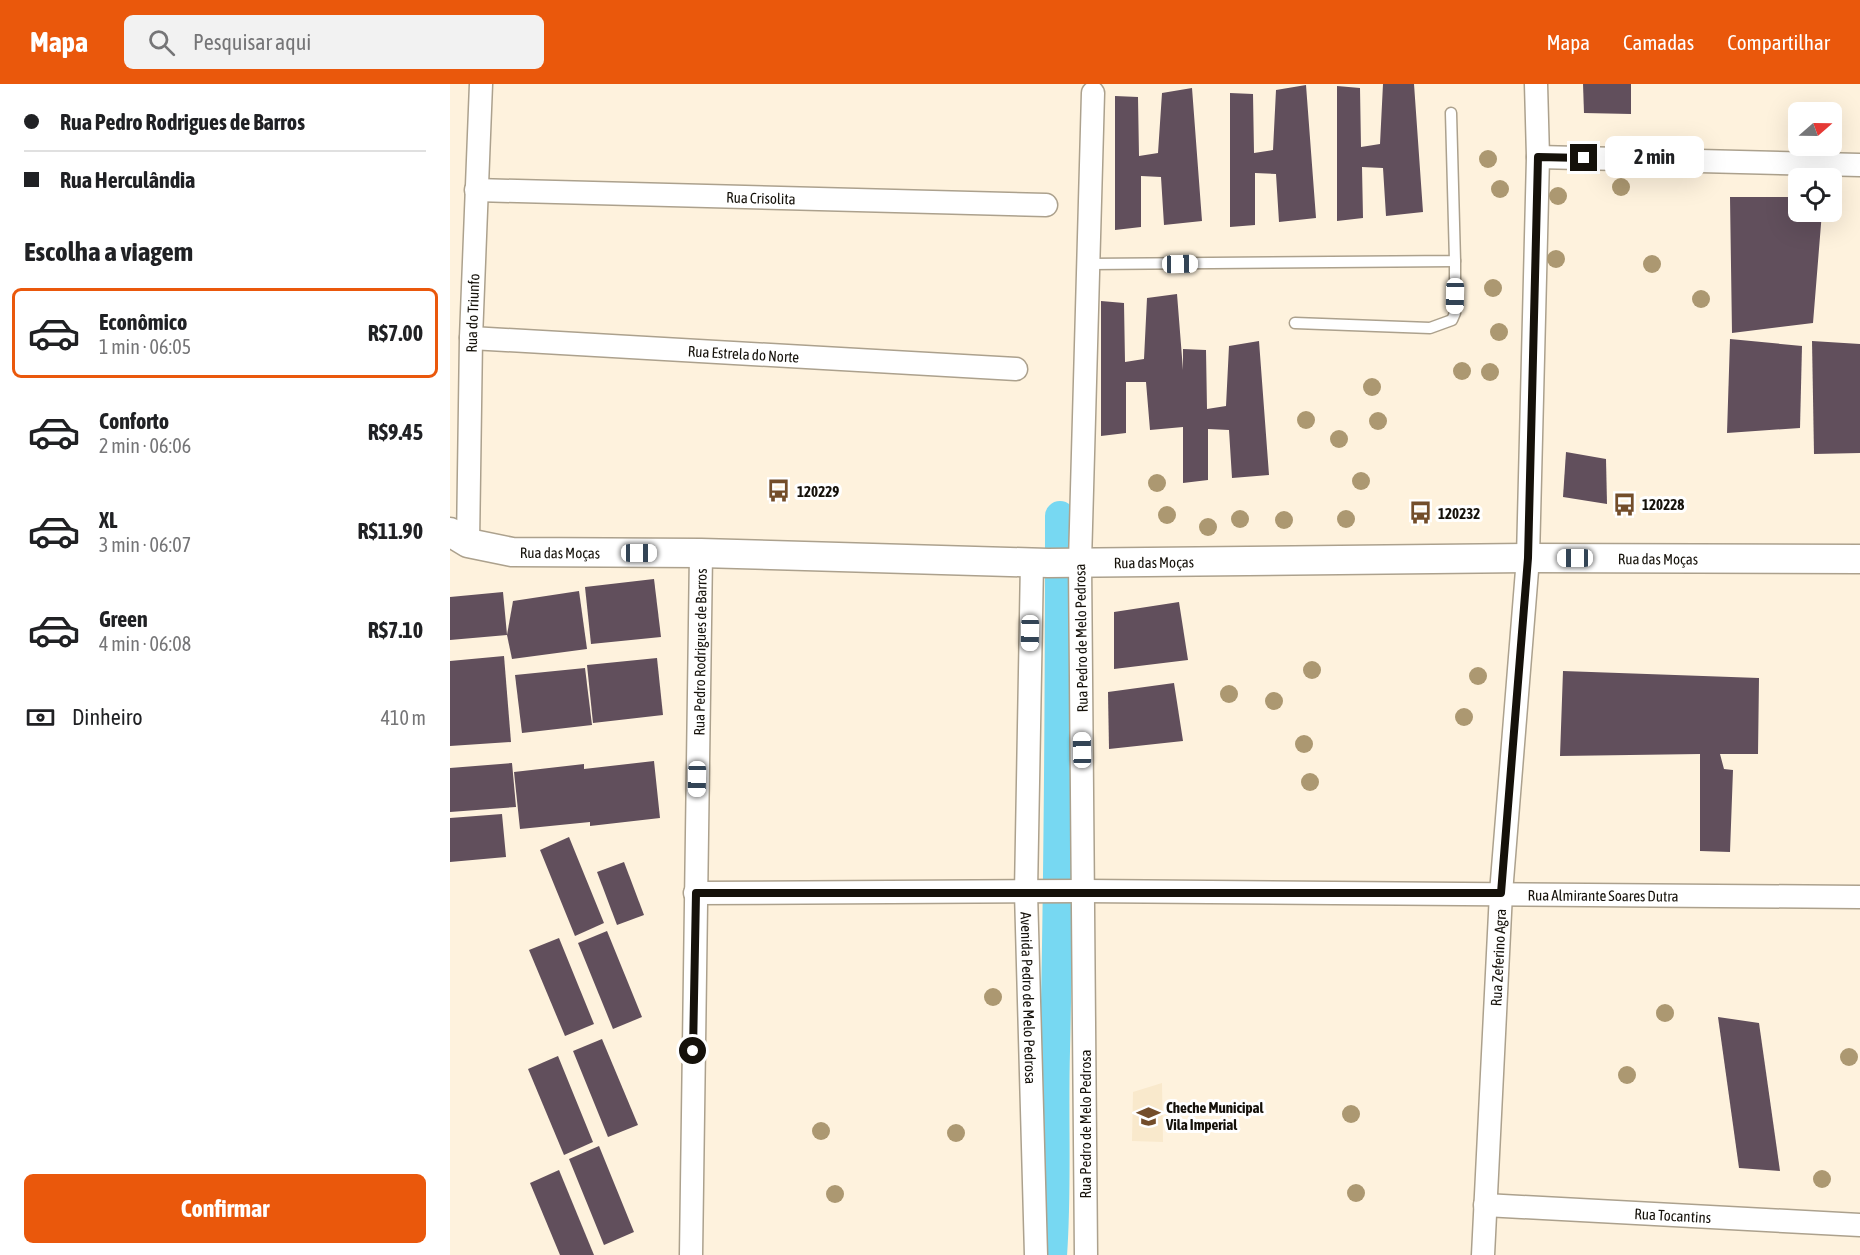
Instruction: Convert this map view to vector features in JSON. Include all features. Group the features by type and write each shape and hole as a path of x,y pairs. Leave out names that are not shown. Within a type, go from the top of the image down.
{"street":[{"name":"Rua do Triunfo","path":"459,538 471,338 481,84"},
{"name":"Rua Zeferino Agra","path":"1483,1255 1501,893 1528,558 1538,157 1536,84"},
{"name":"Rua Pedro de Melo Pedrosa","path":"1086,1255 1078,892 1058,562 1081,524 1093,93"},
{"path":"1538,157 1860,165"},
{"name":"Rua Crisolita","path":"476,190 1046,205"},
{"name":"Rua Estrela do Norte","path":"471,338 1016,369"},
{"name":"Rua das Moças","path":"459,538 512,552 701,553 1058,562 1528,558 1860,559"},
{"name":"Rua Pedro Rodrigues de Barros","path":"691,1255 701,553"},
{"name":"Avenida Pedro de Melo Pedrosa","path":"1036,1255 1030,892 1058,562"},
{"name":"Rua Almirante Soares Dutra","path":"696,893 1501,893 1860,897"},
{"name":"Rua Tocantins","path":"1485,1205 1860,1225"}],"lane":[{"path":"1295,323 1430,328 1452,320 1455,313 1455,261 1451,113"},
{"path":"1089,264 1455,261"}],"shaded area":[{"name":"Cheche Municipal Vila Imperial","path":"1162,1083 1163,1142 1132,1141 1133,1092"}],"building":[{"path":"1383,84 1414,84 1423,212 1386,216 1383,168 1362,167 1363,218 1337,221 1337,86 1360,88 1361,147 1380,144"},
{"path":"1583,84 1631,84 1631,114 1584,113"},
{"path":"1306,85 1316,218 1279,222 1276,174 1255,173 1255,225 1230,227 1230,93 1253,94 1254,153 1273,150 1276,90"},
{"path":"1192,88 1202,221 1164,225 1161,177 1141,176 1141,227 1115,230 1115,96 1138,97 1139,156 1158,153 1162,93"},
{"path":"1730,197 1788,197 1788,222 1821,222 1813,323 1732,333"},
{"path":"1177,294 1183,370 1183,349 1206,350 1207,409 1226,406 1229,346 1259,341 1269,475 1232,478 1229,430 1208,429 1208,480 1183,483 1183,427 1150,430 1146,382 1126,382 1126,433 1101,436 1101,301 1124,303 1125,362 1144,359 1147,298"},
{"path":"1730,339 1802,346 1800,428 1727,433"},
{"path":"1812,341 1860,344 1860,453 1814,454"},
{"path":"1566,452 1606,459 1607,504 1563,497"},
{"path":"654,579 661,637 591,644 585,587"},
{"path":"579,591 587,649 512,659 507,635 513,601"},
{"path":"503,592 507,635 450,640 450,597"},
{"path":"1179,602 1188,660 1114,669 1114,612"},
{"path":"504,656 511,742 450,746 450,661"},
{"path":"657,658 663,715 593,723 587,665"},
{"path":"585,668 592,725 522,733 515,675"},
{"path":"1563,671 1759,678 1758,754 1720,754 1724,769 1733,770 1730,852 1700,851 1700,754 1560,756"},
{"path":"1174,683 1183,741 1109,749 1108,692"},
{"path":"654,761 660,818 590,826 590,822 520,829 514,772 584,764 584,769"},
{"path":"512,763 516,807 450,812 450,768"},
{"path":"502,814 506,857 450,862 450,818"},
{"path":"569,837 604,923 575,936 540,850"},
{"path":"624,862 644,915 617,925 597,872"},
{"path":"607,931 642,1017 613,1029 578,943"},
{"path":"559,938 594,1024 565,1036 529,950"},
{"path":"1718,1017 1759,1023 1780,1171 1739,1168"},
{"path":"602,1039 638,1125 608,1137 573,1051"},
{"path":"558,1056 593,1142 564,1155 528,1069"},
{"path":"599,1146 634,1232 604,1245 569,1159"},
{"path":"559,1170 594,1255 560,1255 530,1183"}],"waterway":[{"path":"1052,1255 1060,516"}],"place":[{"name":"120229","path":"779,491"},
{"name":"120228","path":"1624,504"},
{"name":"120232","path":"1420,513"},
{"name":"Cheche Municipal Vila Imperial","path":"1148,1116"}],"route":[{"path":"693,1051 696,893 1084,891 1501,893 1528,558 1538,157 1584,158"}]}
